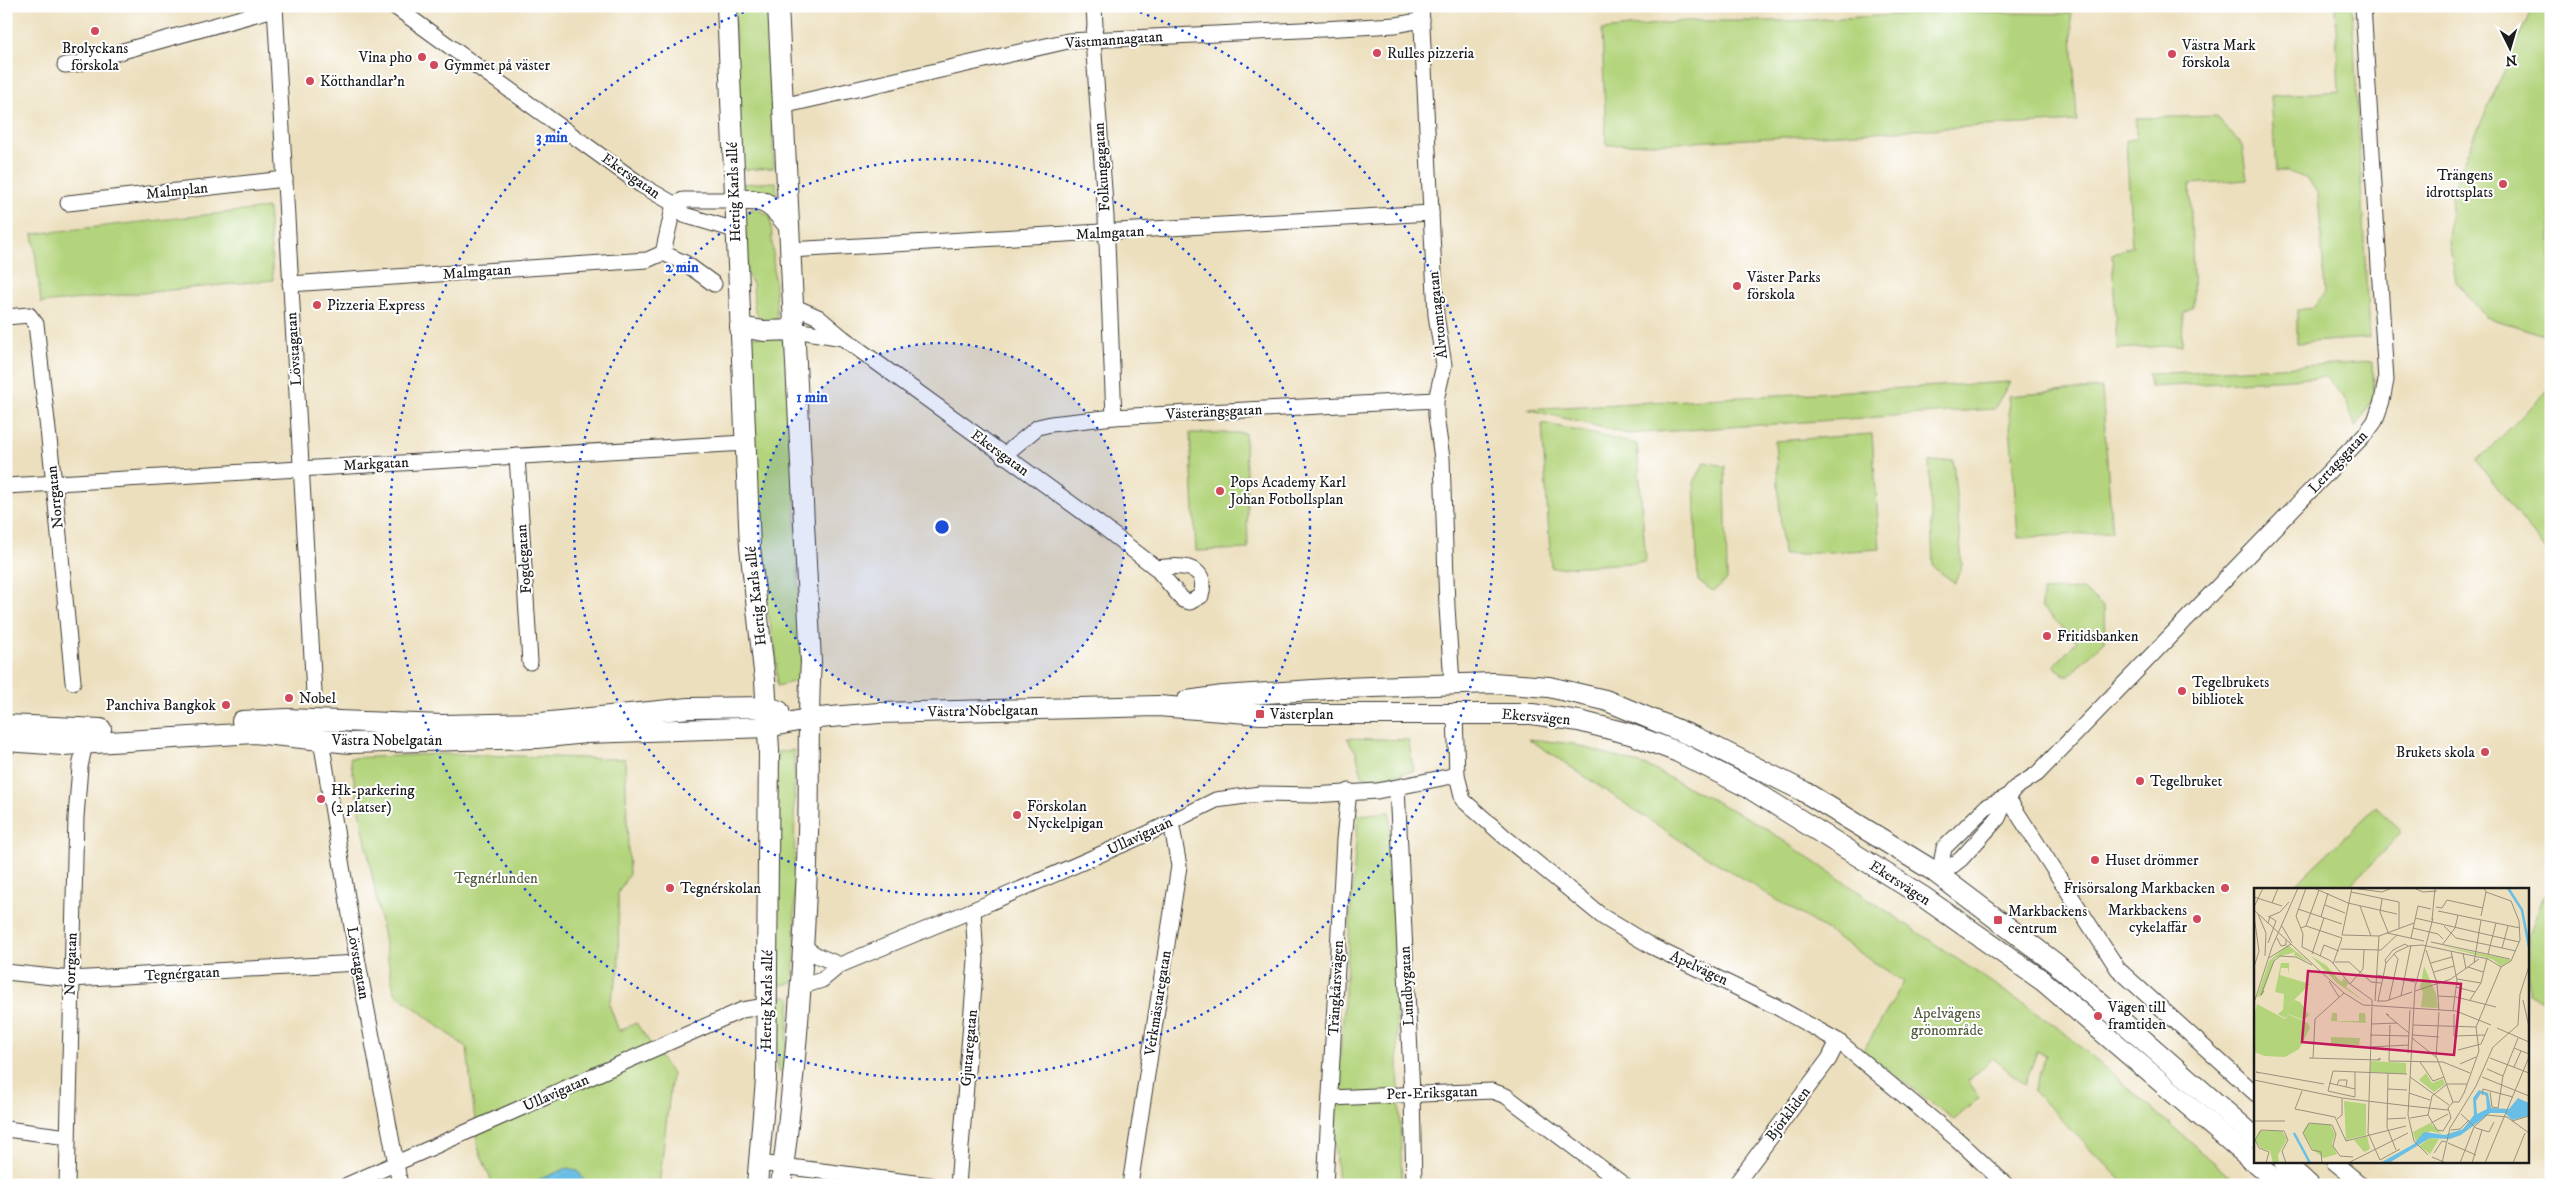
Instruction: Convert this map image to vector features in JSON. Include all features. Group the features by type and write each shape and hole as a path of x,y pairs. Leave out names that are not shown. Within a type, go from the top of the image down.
{"main road":[{"name":"Hertig Karls allé","path":"727,6 735,230 750,547 768,707 770,842 766,886 768,988 766,1006 766,1080 757,1185"},
{"name":"Hertig Karls allé","path":"778,6 811,662 808,719 808,834 803,946 782,1176"},
{"path":"734,200 755,199 773,206 788,225"},
{"path":"740,327 764,331 795,330"},
{"path":"1452,683 1455,714"},
{"name":"Västra Nobelgatan","path":"1158,706 1222,696 1452,683"},
{"name":"Ekersvägen","path":"1452,683 1493,683 1549,687 1605,700 1698,738 1803,791 1939,876 2055,963 2254,1136"},
{"name":"Västra Nobelgatan","path":"6,741 40,745 254,733 350,743 537,738 586,733 768,727 808,719 879,713 1158,706 1225,713 1455,714"},
{"name":"Västra Nobelgatan","path":"6,725 86,730 287,719 442,725 520,723 689,708 768,707 808,719"},
{"name":"Ekersvägen","path":"1455,714 1532,714 1579,721 1630,734 1678,752 1749,788 1922,896 2043,981 2254,1162"},
{"path":"1922,896 1939,876"},
{"path":"2186,1103 2200,1088"},
{"name":"Ekersvägen","path":"2256,1164 2280,1185"},
{"path":"2286,1164 2309,1185"}],"street":[{"name":"Ekersgatan","path":"394,6 641,185 674,204 684,215 735,230"},
{"name":"Folkungagatan","path":"1094,6 1095,26 1093,40 1106,233 1114,418"},
{"name":"Lertagsgatan","path":"1939,876 1961,859 1998,818 2007,797 2015,788 2038,774 2367,432 2375,421 2386,380 2363,6"},
{"path":"65,65 76,64 274,7"},
{"name":"Lövstagatan","path":"274,7 314,693"},
{"name":"Västmannagatan","path":"782,106 1068,41 1396,25 1422,13"},
{"name":"Älvtomtagatan","path":"1422,13 1436,315 1444,365 1436,400 1442,458 1447,607 1452,683"},
{"name":"Malmplan","path":"68,204 285,179"},
{"name":"Ekersgatan","path":"674,204 683,200 734,200"},
{"path":"674,204 663,253 685,263 714,284"},
{"name":"Malmgatan","path":"790,250 1431,213"},
{"name":"Malmgatan","path":"290,284 630,262 647,260 663,253"},
{"name":"Ekersgatan","path":"793,306 818,317 843,338 1156,568"},
{"name":"Norrgatan","path":"6,317 29,316 36,324 54,483 73,682"},
{"name":"Ekersgatan","path":"795,330 843,338"},
{"name":"Västerängsgatan","path":"1003,456 1038,427 1114,418 1436,400"},
{"name":"Markgatan","path":"6,486 745,443"},
{"name":"Fogdegatan","path":"518,456 530,662"},
{"name":"Apelvägen","path":"1455,714 1457,775 1463,800 1603,917 1651,946 1776,1006 1838,1042 1959,1141 2006,1185"},
{"name":"Lövstagatan","path":"321,740 358,963 394,1164 400,1185"},
{"name":"Norrgatan","path":"67,1185 77,788 85,743"},
{"name":"Ullavigatan","path":"800,987 822,980 840,965 973,910 1216,800 1236,797 1397,788 1457,775"},
{"name":"Lundbygatan","path":"1397,788 1412,1094 1414,1185"},
{"name":"Trängkårsvägen","path":"1325,1185 1349,791"},
{"path":"2007,797 2118,969 2254,1092"},
{"name":"Verkmästaregatan","path":"1130,1185 1179,866 1171,822"},
{"name":"Gjutaregatan","path":"958,1185 976,960 973,910"},
{"path":"803,946 816,955 840,965"},
{"name":"Tegnérgatan","path":"6,972 71,979 358,963"},
{"name":"Ullavigatan","path":"347,1185 742,1010 766,1006"},
{"name":"Björkliden","path":"1735,1185 1829,1059 1838,1042"},
{"name":"Per-Eriksgatan","path":"1330,1098 1476,1090 1492,1091 1506,1096 1624,1185"},
{"path":"6,1129 68,1137"},
{"path":"759,1163 782,1176 931,1185"},
{"path":"2336,1164 2362,1185"}],"green space":[{"path":"734,6 768,6 774,168 740,170"},
{"path":"2335,6 2352,6 2369,338 2297,343 2297,310 2312,308 2325,293 2318,194 2308,179 2286,171 2276,171 2271,96 2339,91"},
{"name":"Trängens idrottsplats","path":"2533,6 2551,6 2551,337 2486,317 2456,282 2449,242 2452,196 2459,172"},
{"path":"1942,12 2071,14 2077,121 1675,143 1606,145 1602,30 1685,21 1793,21"},
{"path":"2215,116 2242,145 2247,180 2190,184 2194,306 2183,314 2182,345 2117,349 2112,254 2132,246 2126,140 2136,139 2136,118"},
{"path":"776,182 777,195 765,191 742,193 741,184"},
{"path":"268,208 273,280 41,303 33,234"},
{"path":"757,209 770,216 771,222 777,319 773,323 762,320 757,315 754,306 753,284 747,274 744,214 749,210"},
{"path":"748,336 784,339 788,343 803,679 777,686 776,654 762,581"},
{"path":"2373,362 2374,397 2356,428 2346,401 2327,377 2150,387 2148,374"},
{"path":"2010,382 1994,409 1628,434 1527,409"},
{"path":"2551,387 2551,557 2477,461"},
{"path":"2102,388 2112,532 2018,538 2008,396"},
{"path":"1542,423 1637,444 1646,562 1551,568"},
{"name":"Pops Academy Karl Johan Fotbollsplan","path":"1190,433 1245,433 1248,549 1196,551"},
{"path":"1872,434 1880,549 1783,555 1775,441"},
{"path":"1953,460 1962,564 1955,583 1933,567 1929,462"},
{"path":"1705,462 1725,466 1727,580 1713,591 1698,581 1694,482"},
{"path":"2083,589 2104,607 2105,641 2067,677 2054,666 2077,641 2041,607 2042,591"},
{"path":"1347,738 1408,740 1414,771 1372,779 1362,775 1356,752"},
{"name":"Apelvägens grönområde","path":"1529,739 1573,744 1647,766 1759,824 2060,1029 2240,1185 2126,1185 2033,1091 2046,1055 2037,1051 2025,1085 1993,1058 1968,1081 1979,1098 1954,1120 1863,1051 1904,982 1818,925 1678,839"},
{"path":"794,750 795,949 793,983 781,985 777,982 774,901 777,752"},
{"name":"Tegnérlunden","path":"442,754 625,759 629,874 618,893 619,971 609,1004 619,1031 636,1023 672,1074 659,1185 493,1185 478,1148 467,1048 394,992 350,758"},
{"path":"2376,807 2402,832 2348,888 2291,888"},
{"path":"1390,812 1402,1185 1338,1185 1334,1137 1358,815"},
{"path":"2551,891 2551,1005 2530,994 2530,932 2543,898"},
{"path":"777,995 791,997 784,1069 778,1073"}],"water":[{"path":"568,1168 578,1171 587,1185 525,1185"}],"place":[{"name":"Brolyckans förskola","path":"95,31"},
{"name":"Rulles pizzeria","path":"1377,53"},
{"name":"Västra Mark förskola","path":"2172,54"},
{"name":"Vina pho","path":"422,57"},
{"name":"Gymmet på väster","path":"434,65"},
{"name":"Kötthandlar'n","path":"310,81"},
{"name":"Trängens idrottsplats","path":"2503,184"},
{"name":"Väster Parks förskola","path":"1737,286"},
{"name":"Pizzeria Express","path":"317,305"},
{"name":"Pops Academy Karl Johan Fotbollsplan","path":"1220,491"},
{"name":"Fritidsbanken","path":"2047,636"},
{"name":"Tegelbrukets bibliotek","path":"2182,691"},
{"name":"Nobel","path":"289,698"},
{"name":"Panchiva Bangkok","path":"226,705"},
{"name":"Västerplan","path":"1260,714"},
{"name":"Brukets skola","path":"2485,752"},
{"name":"Tegelbruket","path":"2140,781"},
{"name":"Hk-parkering (2 platser)","path":"321,799"},
{"name":"Förskolan Nyckelpigan","path":"1017,815"},
{"name":"Huset drömmer","path":"2095,860"},
{"name":"Tegnérskolan","path":"670,888"},
{"name":"Frisörsalong Markbacken","path":"2225,888"},
{"name":"Markbackens cykelaffär","path":"2197,919"},
{"name":"Markbackens centrum","path":"1998,920"},
{"name":"Vägen till framtiden","path":"2098,1016"}]}
